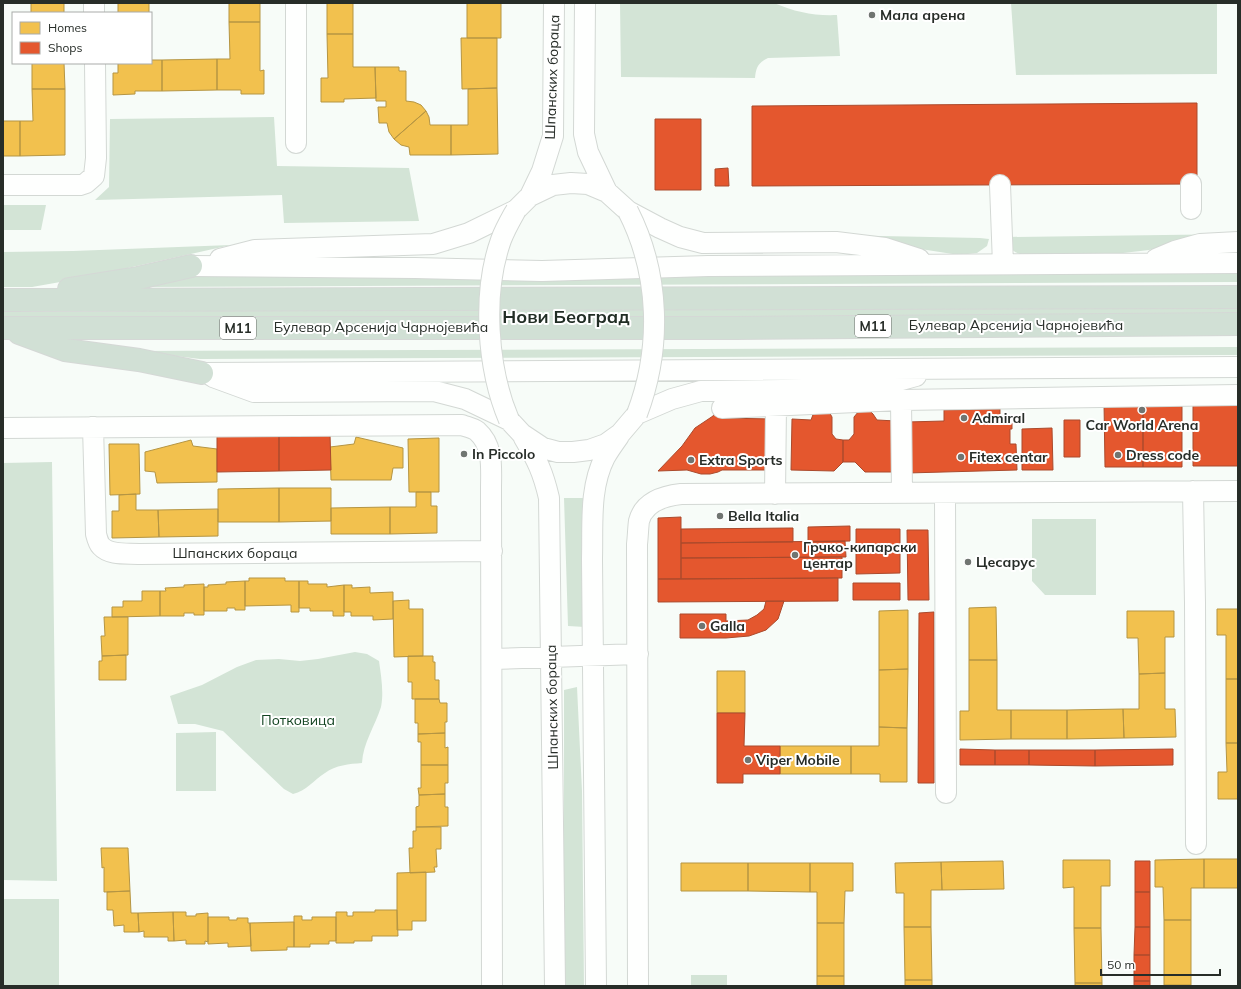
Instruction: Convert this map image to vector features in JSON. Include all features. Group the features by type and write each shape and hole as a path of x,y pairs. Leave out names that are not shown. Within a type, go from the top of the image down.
{"highway":[{"path":"3,300 115,282 191,266"},
{"name":"Булевар Арсенија Чарнојевића","path":"3,300 1238,297"},
{"name":"Булевар Арсенија Чарнојевића","path":"5,328 743,328 1238,324"},
{"path":"5,328 65,350 139,360 202,373"}],"street":[{"path":"296,3 296,143"},
{"name":"Шпанских бораца","path":"530,196 542,171 553,136 554,3"},
{"path":"584,3 584,134 588,152 606,192"},
{"path":"3,185 80,185 86,183 94,176 96,158 95,64"},
{"path":"191,266 255,250 432,244 469,233 516,210 530,196 553,185 562,183 588,184 606,192 628,211 660,228 680,237 703,243 836,242 885,248 934,264"},
{"path":"1191,184 1191,208"},
{"path":"1000,185 1003,264"},
{"name":"Шпанских бораца","path":"516,210 501,240 494,266 489,300 490,334 495,373 502,404 540,465 549,498 555,986"},
{"path":"596,986 592,559 593,498 595,484 605,457 620,434 637,414 644,395 649,374 654,332 654,305 649,268 643,246 628,211"},
{"path":"1145,264 1175,251 1200,244 1238,242"},
{"path":"191,266 542,271 708,266 1238,263"},
{"path":"1154,367 1238,386"},
{"path":"202,373 1238,367"},
{"path":"1063,398 1064,368"},
{"path":"637,414 672,399 701,391 868,389 943,369"},
{"path":"202,373 254,392 434,391 465,399 515,427 543,448 558,452 589,450 606,444 620,434"},
{"path":"722,408 901,400 1238,395"},
{"path":"901,400 902,493"},
{"path":"775,494 776,406"},
{"path":"3,428 462,425 476,430 486,441 491,456 492,986"},
{"name":"Шпанских бораца","path":"94,427 96,534 101,546 108,551 115,553 139,554 492,551"},
{"path":"1193,491 1196,844"},
{"path":"638,986 637,544 639,522 642,514 647,508 658,499 671,495 1238,491"},
{"path":"945,493 946,793"},
{"path":"492,659 638,654"}],"green space":[{"path":"620,3 774,3 805,13 837,15 840,56 768,58 758,66 755,78 621,77"},
{"path":"1011,3 1217,3 1217,74 1016,75"},
{"path":"274,117 277,166 409,168 419,221 284,223 282,195 95,200 109,187 110,119"},
{"path":"3,205 46,205 41,230 3,230"},
{"path":"1238,234 1204,238 1149,250 1123,253 1025,255 1012,250 1008,237"},
{"path":"831,235 989,239 987,246 977,253 959,255"},
{"path":"231,245 83,278 32,287 3,287 3,252"},
{"path":"1238,272 1238,282 141,287 199,275"},
{"path":"1238,306 1238,318 3,323 3,312"},
{"path":"1238,347 1238,355 200,359 134,351"},
{"path":"52,462 57,881 3,880 3,463"},
{"path":"564,498 584,498 585,627 568,626"},
{"path":"1032,519 1096,519 1096,595 1045,595 1032,581"},
{"name":"Потковица","path":"355,652 367,654 379,661 382,684 381,707 367,742 362,763 347,764 334,768 298,793 293,794 284,789 223,731 195,724 178,724 170,696 202,685 237,667 256,660 279,659 300,661"},
{"path":"577,687 582,791 584,986 564,986 564,690"},
{"path":"216,732 216,791 176,791 176,733"},
{"path":"3,899 59,899 59,986 3,986"},
{"path":"691,975 727,975 727,986 691,986"}],"building: Homes":[{"path":"31,3 64,3 64,12 31,12"},
{"path":"118,3 149,3 149,12 118,12"},
{"path":"229,3 260,3 260,22 229,22"},
{"path":"327,3 353,3 353,34 327,34"},
{"path":"467,3 501,3 501,38 467,38"},
{"path":"229,22 260,22 260,71 264,70 264,94 241,94 241,90 217,90 217,59 230,59"},
{"path":"327,34 353,34 353,67 375,67 376,98 344,99 344,102 321,102 321,78 328,78"},
{"path":"461,38 497,38 497,88 462,89"},
{"path":"217,59 217,90 162,91 162,60"},
{"path":"152,60 162,60 162,91 135,91 135,94 113,95 113,73 118,73 118,64 152,64"},
{"path":"32,64 64,64 65,89 32,89"},
{"path":"375,67 399,67 399,71 406,71 406,101 421,105 426,111 394,139 389,132 387,123 379,123 378,107 386,107 386,101 376,101"},
{"path":"497,88 498,154 451,155 451,125 468,125 468,89"},
{"path":"32,89 65,89 65,155 20,156 20,121 33,121"},
{"path":"426,111 429,117 430,125 451,125 451,155 410,155 409,147 401,145 394,139"},
{"path":"3,121 20,121 20,156 3,156"},
{"path":"356,437 403,448 403,468 393,468 391,480 331,480 330,447 354,444"},
{"path":"439,438 439,492 409,492 408,439"},
{"path":"191,440 193,446 217,449 217,482 157,483 155,472 145,471 145,452"},
{"path":"109,444 139,444 140,494 110,495"},
{"path":"279,488 279,522 218,522 218,489"},
{"path":"279,488 331,488 331,521 279,522"},
{"path":"416,492 431,492 431,506 437,506 437,533 390,534 390,507 416,507"},
{"path":"136,494 136,510 158,510 159,537 112,538 112,511 119,511 119,495"},
{"path":"390,507 390,534 331,534 331,508"},
{"path":"218,509 218,536 159,537 158,510"},
{"path":"249,578 285,578 285,581 299,581 299,612 291,612 291,605 245,606 245,581 249,581"},
{"path":"245,581 245,610 227,608 227,611 204,611 204,587 208,587 208,585 226,584 226,582"},
{"path":"299,581 308,581 308,584 327,584 327,587 344,585 344,616 333,616 333,611 310,611 310,608 299,608"},
{"path":"204,584 204,615 184,613 184,616 160,616 160,591 166,591 165,588"},
{"path":"344,585 352,585 352,588 370,587 370,593 393,592 393,619 373,620 373,616 351,616 351,612 344,612"},
{"path":"142,591 160,591 160,616 112,617 112,607 123,607 123,601 142,601"},
{"path":"409,600 409,609 423,609 423,656 394,657 393,601"},
{"path":"996,607 997,660 969,660 969,608"},
{"path":"1217,609 1238,609 1238,679 1226,679 1226,635 1217,635"},
{"path":"908,610 908,669 879,670 879,611"},
{"path":"1127,611 1174,611 1174,637 1165,637 1165,673 1139,674 1138,638 1127,638"},
{"path":"104,617 128,617 128,655 102,656 101,636 105,636"},
{"path":"126,655 126,680 99,680 99,661 102,661 102,656"},
{"path":"408,656 433,656 433,662 435,662 435,680 439,680 439,699 412,699 412,682 408,682"},
{"path":"969,660 997,660 997,710 1011,710 1011,739 960,740 960,711 969,711"},
{"path":"908,669 907,728 879,727 879,670"},
{"path":"717,671 745,671 745,713 717,713"},
{"path":"1165,673 1165,709 1175,709 1176,737 1124,738 1123,709 1139,709 1139,674"},
{"path":"1226,679 1238,679 1238,743 1226,743"},
{"path":"415,699 439,699 440,703 447,703 447,722 445,722 445,733 418,734 418,723 415,723"},
{"path":"1123,709 1124,738 1067,739 1067,710"},
{"path":"1011,710 1067,710 1067,739 1011,739"},
{"path":"879,727 907,728 907,782 880,782 880,774 851,774 851,746 879,746"},
{"path":"445,733 445,748 448,747 448,765 421,765 421,742 418,742 418,734"},
{"path":"1226,743 1238,743 1238,799 1218,799 1218,772 1227,772"},
{"path":"780,746 851,746 851,774 780,774"},
{"path":"421,765 448,765 448,783 445,783 445,794 419,795 418,788 421,788"},
{"path":"445,794 445,807 448,807 448,826 416,827 416,807 419,806 419,795"},
{"path":"416,827 441,827 441,849 436,849 437,867 434,867 435,872 410,873 409,848 413,848 413,831 416,831"},
{"path":"101,848 128,848 130,891 104,892 104,867 102,868"},
{"path":"1204,859 1204,888 1191,888 1191,920 1164,920 1163,887 1155,887 1155,860"},
{"path":"1204,859 1238,859 1238,888 1204,888"},
{"path":"1063,860 1110,860 1110,886 1101,886 1101,928 1074,928 1074,887 1063,888"},
{"path":"1003,861 1004,889 942,890 941,862"},
{"path":"941,862 942,890 931,890 931,927 904,927 904,893 896,893 895,863"},
{"path":"681,863 748,863 748,891 681,891"},
{"path":"748,863 810,863 810,892 748,891"},
{"path":"810,863 853,863 853,891 845,891 844,923 817,923 817,892 810,892"},
{"path":"426,872 426,921 412,921 412,930 397,930 397,873"},
{"path":"130,891 131,913 138,913 139,932 124,932 124,925 114,926 113,910 107,910 107,892"},
{"path":"375,910 397,910 398,936 372,936 372,941 336,943 336,912 347,912 347,916 353,916 353,912 375,912"},
{"path":"173,912 174,941 168,941 168,937 144,937 144,931 139,932 138,913"},
{"path":"173,912 186,912 186,916 196,916 196,914 208,913 208,942 205,941 205,944 186,944 186,940 174,941"},
{"path":"294,916 302,916 302,920 312,920 312,917 336,917 336,941 329,941 329,944 310,944 310,947 294,947"},
{"path":"208,917 229,917 229,920 248,918 248,923 250,923 251,946 228,947 228,943 208,944"},
{"path":"1164,920 1191,920 1191,985 1164,985"},
{"path":"294,922 294,947 287,947 287,950 251,951 250,923"},
{"path":"817,923 844,923 844,976 817,976"},
{"path":"904,927 931,927 932,980 905,980"},
{"path":"1074,928 1101,928 1102,983 1075,983"},
{"path":"817,976 844,976 844,986 817,986"},
{"path":"905,980 932,980 932,986 905,986"},
{"path":"1075,983 1102,983 1102,986 1075,986"}],"building: Shops":[{"path":"1197,103 1197,184 752,186 752,106"},
{"path":"655,119 701,119 701,190 655,190"},
{"path":"728,168 729,186 715,186 715,169"},
{"path":"1238,402 1238,466 1193,466 1193,403"},
{"path":"1104,403 1143,403 1143,467 1105,467"},
{"path":"1143,403 1182,403 1182,467 1143,467"},
{"path":"1000,409 1000,424 1012,423 1012,429 1010,429 1010,444 1016,444 1017,470 907,473 907,422 944,421 944,410"},
{"path":"828,410 832,417 832,434 836,439 843,440 843,462 834,471 791,470 792,419 811,420 814,412"},
{"path":"859,411 870,411 877,420 896,421 896,472 865,472 855,462 843,462 843,440 849,440 854,434 854,417"},
{"path":"716,412 721,418 771,419 770,470 722,470 710,474 701,474 687,470 658,471 682,446 695,428 713,416"},
{"path":"1064,420 1080,420 1080,457 1064,457"},
{"path":"1052,428 1053,470 1022,470 1022,429"},
{"path":"330,434 331,470 279,471 279,435"},
{"path":"279,435 279,471 217,472 217,436"},
{"path":"681,517 681,579 658,579 658,518"},
{"path":"850,526 850,541 808,542 808,527"},
{"path":"793,528 793,542 681,543 681,529"},
{"path":"856,529 900,529 900,573 856,574"},
{"path":"907,530 928,530 929,600 908,600"},
{"path":"845,541 846,557 681,558 681,543"},
{"path":"842,557 842,578 681,579 681,558"},
{"path":"838,578 838,601 658,602 658,579"},
{"path":"853,583 900,583 900,600 853,600"},
{"path":"766,601 784,601 778,619 766,630 749,636 726,638 680,638 680,614 726,614 726,621 748,620 764,609"},
{"path":"934,612 934,783 918,783 919,613"},
{"name":"Viper Mobile","path":"717,713 745,713 744,746 780,746 780,774 743,774 743,783 717,783"},
{"path":"960,749 995,750 995,765 960,765"},
{"path":"1173,749 1173,765 1095,766 1095,750"},
{"path":"995,750 1029,750 1029,765 995,765"},
{"path":"1029,750 1095,750 1095,766 1029,765"},
{"path":"1135,861 1150,861 1150,892 1135,892"},
{"path":"1135,892 1150,892 1150,927 1135,927"},
{"path":"1135,927 1150,927 1150,955 1134,955"},
{"path":"1134,955 1150,955 1150,981 1134,981"},
{"path":"1134,981 1150,981 1150,986 1134,986"}],"place":[{"name":"Мала арена","path":"872,15"},
{"name":"Car World Arena","path":"1142,410"},
{"name":"Admiral","path":"964,418"},
{"name":"In Piccolo","path":"464,454"},
{"name":"Dress code","path":"1118,455"},
{"name":"Fitex centar","path":"961,457"},
{"name":"Extra Sports","path":"691,460"},
{"name":"Bella Italia","path":"720,516"},
{"name":"Грчко-кипарски центар","path":"795,555"},
{"name":"Цесарус","path":"968,562"},
{"name":"Galla","path":"702,626"},
{"name":"Viper Mobile","path":"748,760"}],"district":[{"name":"Нови Београд","path":"566,316"}]}
